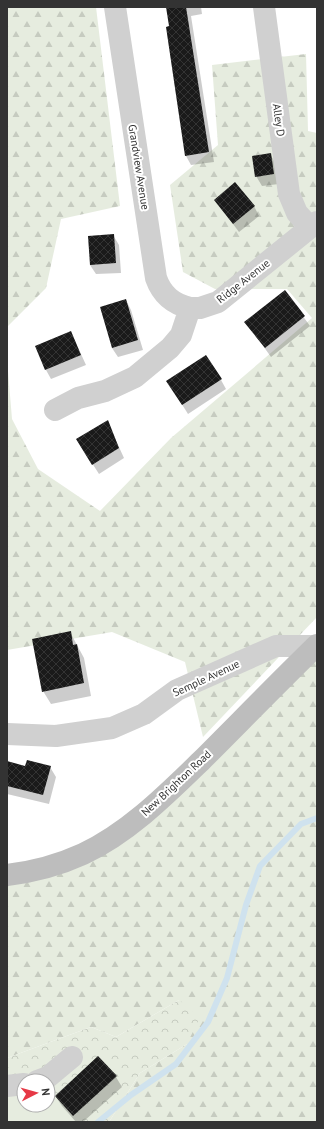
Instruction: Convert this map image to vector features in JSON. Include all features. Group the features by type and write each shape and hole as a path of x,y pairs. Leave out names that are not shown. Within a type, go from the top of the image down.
{"street":[{"name":"Grandview Avenue","path":"115,7 156,278 165,295 172,302 190,308"},
{"name":"Alley D","path":"264,7 289,194 297,213 314,224"},
{"name":"Ridge Avenue","path":"190,308 200,308 218,302 314,224"},
{"path":"55,410 78,398 105,391 135,377 170,348 181,335 190,308"},
{"name":"Semple Avenue","path":"7,734 56,736 112,728 144,714 177,690 276,646 316,646"},
{"name":"New Brighton Road","path":"7,875 29,872 82,854 106,841 140,817 178,783 316,646"},
{"path":"53,1073 72,1057"}],"green space":[{"path":"7,7 96,7 120,206 61,219 46,288 7,327"},
{"path":"306,54 308,131 317,133 317,617 203,737 185,662 112,632 7,650 7,359 12,419 38,469 100,511 171,438 312,318 287,289 215,289 183,272 170,185 218,145 212,65"},
{"path":"317,645 317,1122 109,1122 140,1073 187,1044 179,1000 116,1037 91,1027 7,1058 7,875 106,841"},
{"path":"179,1000 200,1017 187,1044 140,1073 109,1122 7,1122 7,1058 91,1027 116,1037"},
{"path":"7,1100 16,1100 16,1113 56,1113 56,1104 72,1122 7,1122"}],"building":[{"path":"166,7 186,7 209,152 185,156 166,27 169,26"},
{"path":"271,153 274,174 255,177 252,156"},
{"path":"235,182 255,206 233,224 214,200"},
{"path":"114,234 116,263 90,265 88,236"},
{"path":"285,290 305,316 265,348 244,322"},
{"path":"126,299 138,340 112,348 100,307"},
{"path":"71,331 81,355 45,370 35,346"},
{"path":"206,355 222,379 182,405 166,381"},
{"path":"108,420 119,448 92,465 76,439"},
{"path":"71,631 73,645 77,644 84,683 42,692 32,639"},
{"path":"27,760 51,766 43,795 7,786 7,761 25,766"},
{"path":"98,1056 117,1076 73,1116 56,1097 56,1095"}],"waterway":[{"path":"98,1122 131,1095 176,1064 208,1022 227,978 246,905 260,866 301,824 317,818"}]}
